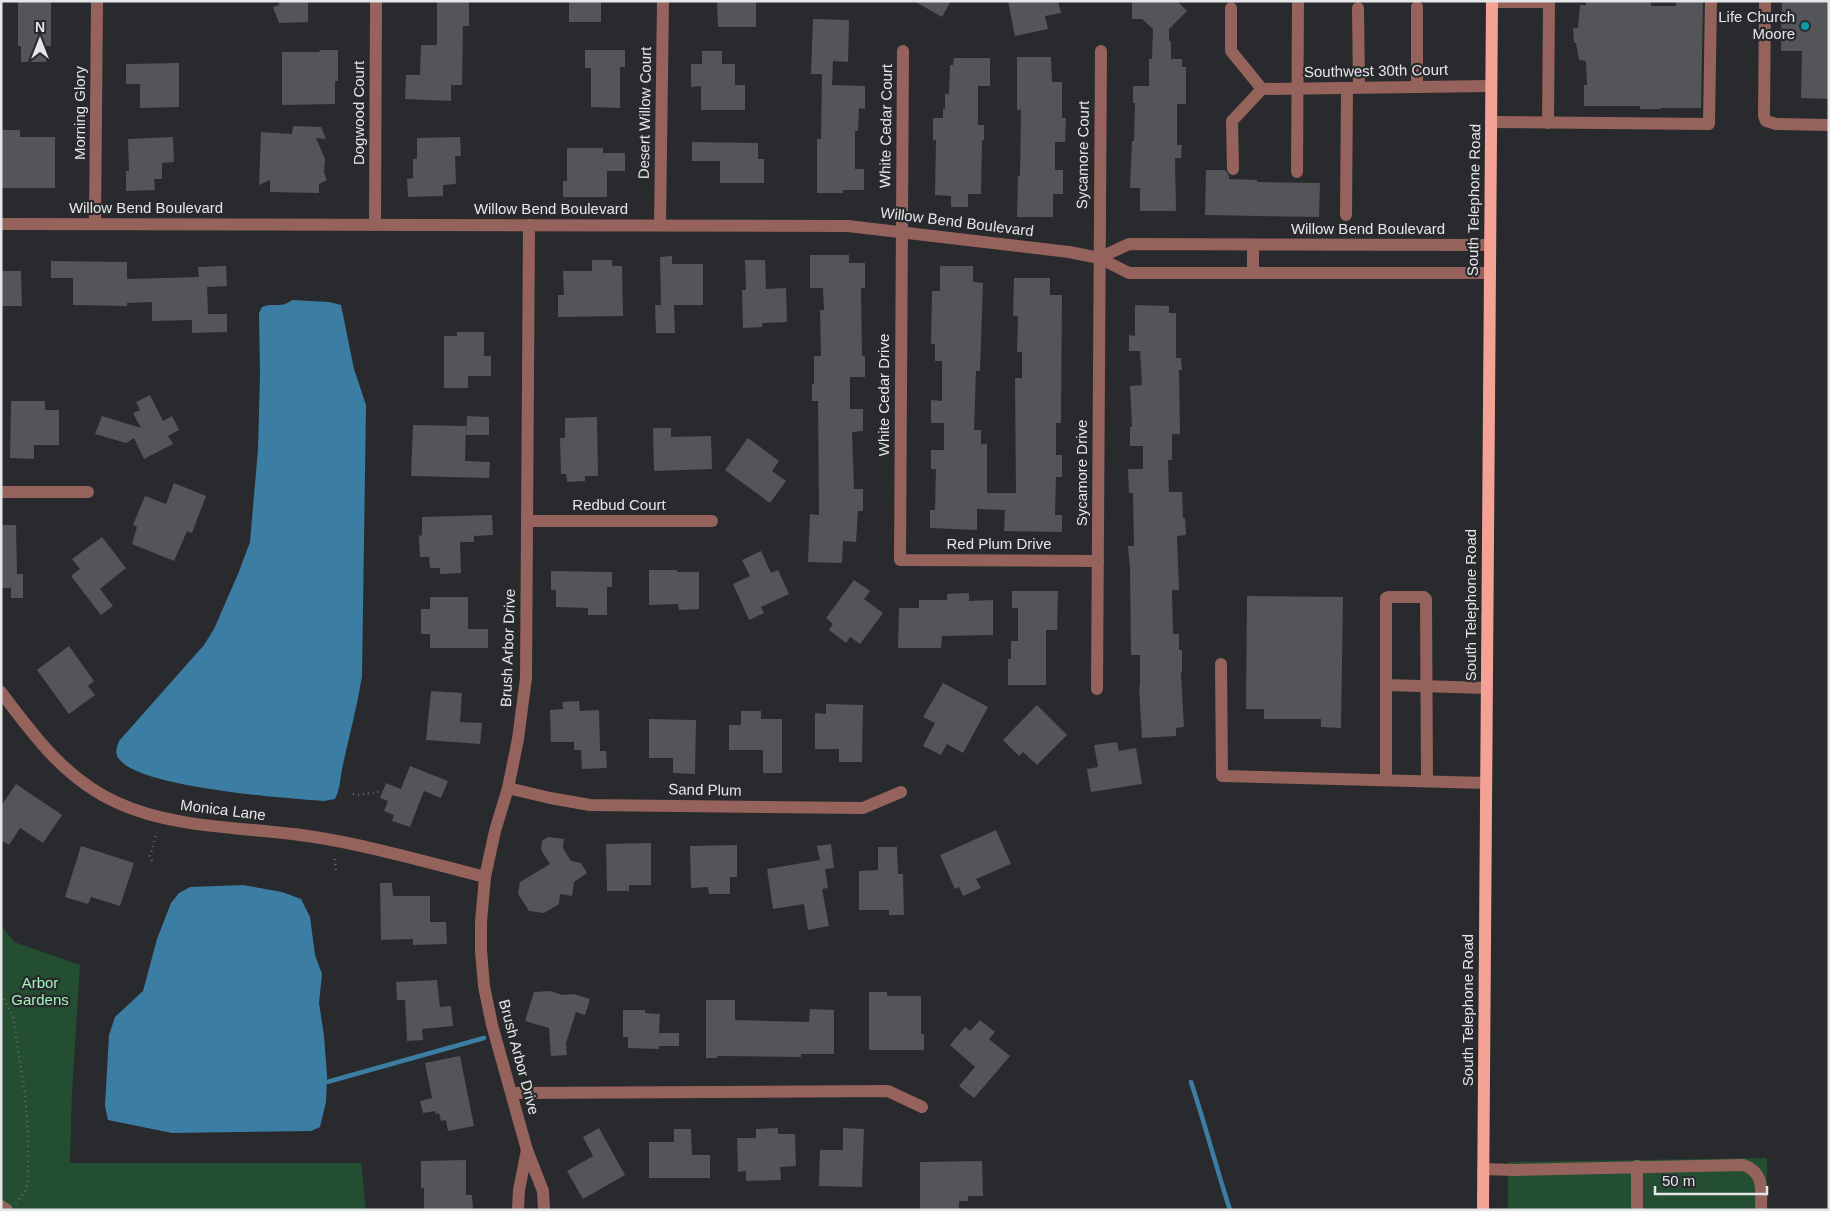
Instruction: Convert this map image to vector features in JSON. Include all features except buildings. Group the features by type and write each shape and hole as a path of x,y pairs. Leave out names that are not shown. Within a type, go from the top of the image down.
{"main road":[{"name":"South Telephone Road","path":"1483,1210 1492,2"}],"street":[{"name":"Morning Glory","path":"95,224 96,1"},
{"name":"Dogwood Court","path":"375,225 376,1"},
{"name":"Desert Willow Court","path":"660,225 662,1"},
{"path":"1297,172 1298,1"},
{"path":"1492,2 1549,1 1548,123"},
{"path":"1491,122 1709,124 1711,1"},
{"path":"1765,1 1764,116 1766,121 1776,124 1829,125"},
{"path":"1231,8 1231,51 1262,89 1232,121 1233,169"},
{"path":"1346,215 1358,8"},
{"path":"1417,8 1417,87"},
{"name":"White Cedar Court","path":"901,231 903,51"},
{"name":"Sycamore Court","path":"1099,258 1101,51"},
{"name":"Southwest 30th Court","path":"1262,89 1491,86"},
{"name":"Willow Bend Boulevard","path":"1,224 848,226 1069,252 1099,258 1129,273 1490,273"},
{"name":"Brush Arbor Drive","path":"529,225 526,678 518,739 508,788 495,830 486,877 481,922 481,952 484,986 492,1024 527,1150 543,1191 544,1210"},
{"name":"White Cedar Drive","path":"900,560 901,231"},
{"name":"Willow Bend Boulevard","path":"1099,258 1129,244 1253,246 1490,245"},
{"path":"1253,246 1253,272"},
{"name":"Sycamore Drive","path":"1097,689 1099,258"},
{"path":"1,492 88,492"},
{"name":"Redbud Court","path":"527,521 712,521"},
{"name":"Red Plum Drive","path":"900,560 1098,561"},
{"path":"1386,780 1386,598 1424,597 1426,599 1427,781"},
{"path":"1221,664 1222,775 1486,783"},
{"path":"1386,685 1487,688"},
{"name":"Monica Lane","path":"1,692 38,741 69,772 117,803 146,814 170,820 307,836 366,846 486,877"},
{"name":"Sand Plum","path":"508,788 590,805 863,808 901,792"},
{"path":"512,1093 888,1091 922,1107"},
{"name":"Brush Arbor Drive","path":"518,1210 519,1190 527,1150"},
{"path":"1483,1169 1743,1165 1752,1168 1760,1177 1761,1210"},
{"path":"1637,1166 1637,1210"},
{"path":"1,1206 11,1207"}],"path":[{"path":"353,794 383,791"},
{"path":"152,861 150,856 157,832"},
{"path":"334,859 336,872"},
{"path":"1,994 13,1016 25,1095 27,1124 28,1180 25,1192 11,1207"}],"green space":[{"name":"Arbor Gardens","path":"1,925 14,942 80,965 72,1093 70,1163 361,1163 366,1210 1,1210"},
{"path":"1767,1158 1767,1210 1508,1210 1508,1162"}],"water":[{"path":"292,300 329,302 341,305 354,369 366,405 362,676 338,792 335,799 324,801 247,794 183,784 132,769 117,757 116,752 119,741 204,645 214,629 238,574 250,542 258,449 259,313 262,307 281,305"},
{"path":"243,885 282,892 301,899 310,917 315,955 322,974 319,1003 327,1075 326,1102 320,1127 311,1131 172,1133 108,1120 105,1106 109,1035 115,1017 143,991 157,939 171,903 179,893 190,887"}],"waterway":[{"path":"327,1082 484,1038"},
{"path":"1191,1082 1230,1210"}],"place":[{"name":"Life Church Moore","path":"1805,26"}]}
